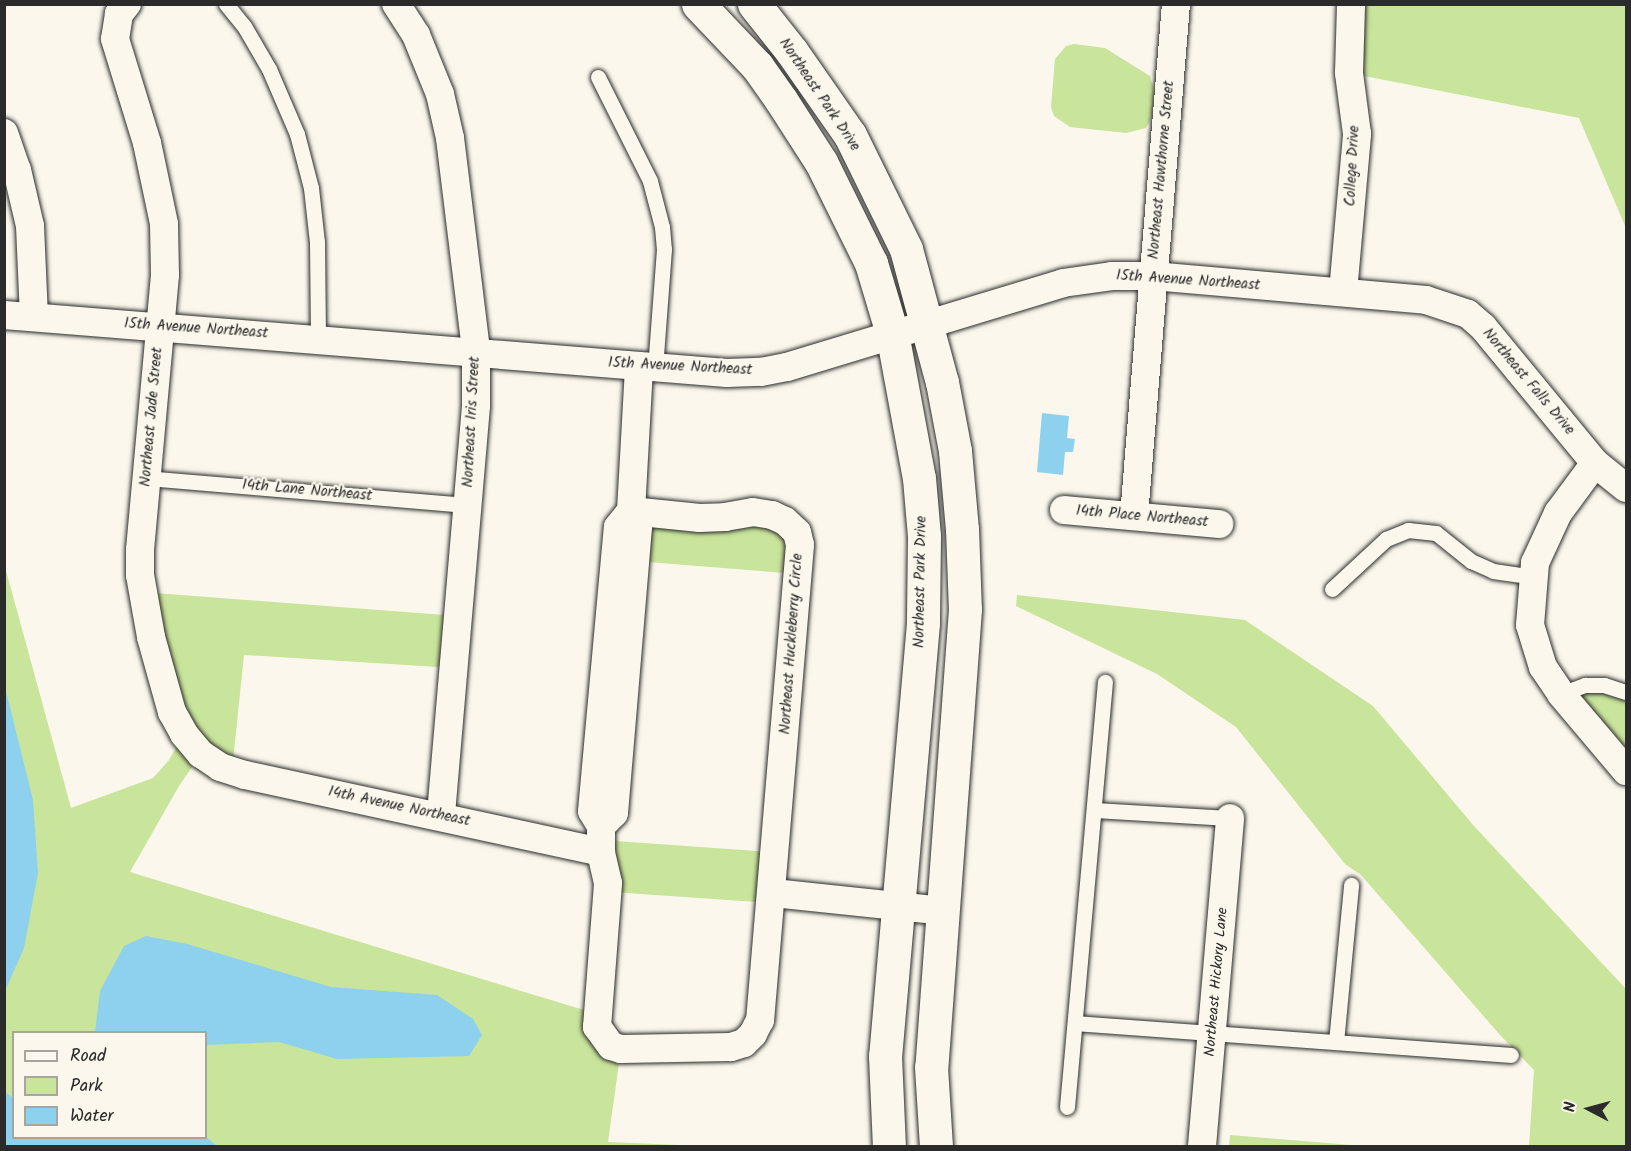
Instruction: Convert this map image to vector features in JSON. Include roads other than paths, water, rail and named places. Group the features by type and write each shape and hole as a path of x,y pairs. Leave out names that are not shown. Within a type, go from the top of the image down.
{"street":[{"name":"Northeast Jade Street","path":"127,4 119,14 115,39 147,143 164,224 165,275 140,549 142,592 162,682 172,712 184,734 201,754"},
{"name":"Northeast Iris Street","path":"396,4 416,35 440,94 450,138 476,351 476,406 441,816"},
{"name":"Northeast Park Drive","path":"698,4 757,66 821,162 871,263 892,333 919,478 924,536 923,623 885,1056 889,1146"},
{"name":"Northeast Park Drive","path":"754,4 792,52 850,135 906,249 928,324 955,451 962,529 965,609 931,1067 936,1146"},
{"name":"Northeast Hawthorne Street","path":"1134,516 1176,4"},
{"name":"College Drive","path":"1343,292 1358,134 1348,73 1351,4"},
{"path":"4,133 17,170 30,226 34,317"},
{"name":"15th Avenue Northeast","path":"4,315 318,338 727,373 761,372 787,367 892,333 1062,283 1112,276 1153,276 1343,292"},
{"name":"Northeast Falls Drive","path":"1343,292 1426,300 1468,314 1483,327 1595,463 1626,488"},
{"name":"Northeast Huckleberry Circle","path":"631,511 700,518 725,518 753,512 772,515 785,521 797,532 800,545 773,893 760,1020 753,1034 744,1043 731,1047 621,1049 611,1046 597,1027 608,883 601,839 592,811 618,526 631,511 647,367"},
{"path":"1595,463 1558,513 1535,563 1530,625 1543,667 1561,694 1626,771"},
{"name":"14th Place Northeast","path":"1064,510 1219,524"},
{"name":"14th Avenue Northeast","path":"201,754 220,767 245,775 441,816 601,839"},
{"name":"Northeast Hickory Lane","path":"1202,1146 1230,818"},
{"path":"773,893 943,911"}],"lane":[{"path":"226,4 244,27 269,69 297,134 311,188 316,231 318,338"},
{"path":"598,77 650,181 660,217 663,249 647,367"},
{"name":"14th Lane Northeast","path":"146,478 468,505"},
{"path":"1332,589 1386,538 1408,530 1436,533 1471,561 1493,571 1534,577"},
{"path":"1067,1107 1105,682"},
{"path":"1561,694 1585,685 1604,685 1626,692"},
{"path":"1094,810 1230,818"},
{"path":"1336,1042 1351,885"},
{"path":"1075,1023 1511,1055"}],"water":[{"path":"1042,413 1069,416 1067,438 1075,439 1073,452 1065,452 1063,475 1037,472"},
{"path":"4,683 33,800 38,873 24,948 5,991"},
{"path":"146,936 187,944 331,987 437,995 473,1019 482,1035 469,1056 337,1059 279,1042 207,1045 207,1031 95,1031 100,991 124,946"},
{"path":"4,1091 12,1097 12,1139 207,1138 217,1146 5,1146"}]}
